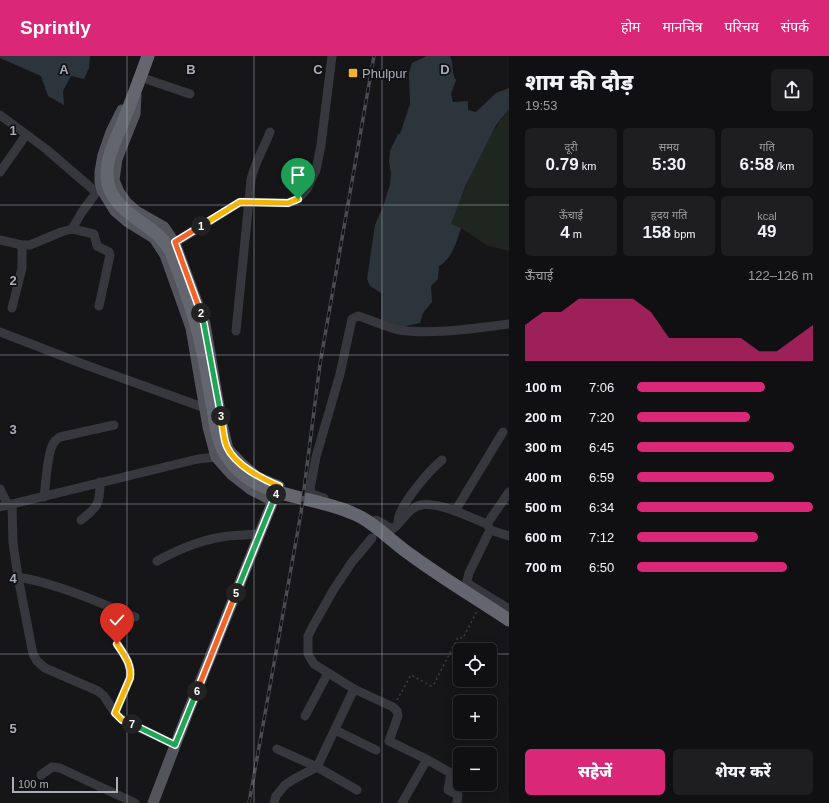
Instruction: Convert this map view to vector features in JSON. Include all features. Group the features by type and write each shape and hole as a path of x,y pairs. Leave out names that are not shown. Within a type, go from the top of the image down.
{"highway":[{"path":"148,56 111,154 106,173 107,184 115,199 130,215 161,236 166,243 177,268 197,326 219,440 224,451 234,465 244,475 263,487 275,492 334,506 361,517 428,567 509,620"}],"main road":[{"path":"136,90 123,108 103,155 98,189 115,211 128,222 154,238 165,255 191,328 215,452 232,475 250,489 274,501"},
{"path":"136,90 135,114 117,159 114,180 119,192 126,202 164,227 175,242 204,324 228,449 242,464 257,476 279,486 153,803"}],"street":[{"path":"175,242 240,202 288,203 298,199 307,190 316,170 320,151 332,56"},
{"path":"140,77 190,94"},
{"path":"0,115 98,189 72,229"},
{"path":"236,331 253,170 270,132"},
{"path":"0,172 26,135"},
{"path":"0,240 22,246 36,243 72,229 94,234 97,246 109,252 111,258 99,306"},
{"path":"12,308 22,268 22,246"},
{"path":"509,324 420,332 398,330 358,316 352,319 340,374 316,457 310,490 312,494 360,510 390,529 394,528 414,507 431,505 445,507 509,536"},
{"path":"0,332 83,364 206,408"},
{"path":"44,496 50,454 52,445 56,440 60,437 114,425"},
{"path":"455,511 503,432"},
{"path":"6,506 198,458 215,452"},
{"path":"398,524 398,518 415,490 428,473 442,460"},
{"path":"81,520 94,510 98,503 100,496 100,482"},
{"path":"0,489 6,506 33,654 37,661 45,668 104,696 115,713 122,720 175,745"},
{"path":"509,492 489,527 467,581 470,585 509,609"},
{"path":"157,561 197,543 217,538 260,534"},
{"path":"372,538 352,562 334,589 308,636 308,654 314,664 328,673 354,689 393,707 398,716 389,741 451,773 448,790 458,795 456,803"},
{"path":"18,577 44,582 68,590 135,617"},
{"path":"115,713 130,678 131,672 129,664 117,644"},
{"path":"305,716 328,673"},
{"path":"274,803 276,796 284,785 317,767 354,689"},
{"path":"335,730 376,750"},
{"path":"277,749 317,767 357,790"},
{"path":"402,803 426,759"},
{"path":"42,775 52,767 60,768 135,803"}],"path":[{"path":"393,707 411,676 431,686 434,684 458,638 463,638 479,606"}],"shaded area":[{"path":"0,56 90,56 89,68 84,79 71,76 63,91 64,105 48,96 41,76 0,58"},
{"path":"427,56 450,56 456,80 451,94 453,102 468,101 468,110 476,112 496,93 509,88 509,109 496,125 466,185 451,224 461,228 451,254 444,263 439,266 438,279 431,286 432,302 423,313 420,323 401,327 381,320 381,293 370,286 367,279 375,225 384,204 390,184 390,151 398,134 400,134 410,104 409,73 412,63"},
{"path":"509,109 509,251 488,246 461,228 451,224 469,179 483,150 499,122"}],"railway":[{"path":"249,803 301,513 320,364 374,56"}],"place":[{"name":"Phulpur","path":"353,73"}],"route":[{"path":"117,644 129,664 131,672 130,678 115,713 122,720 175,745 279,486 257,476 242,464 228,449 204,324 175,242 240,202 288,203 298,199"}]}
